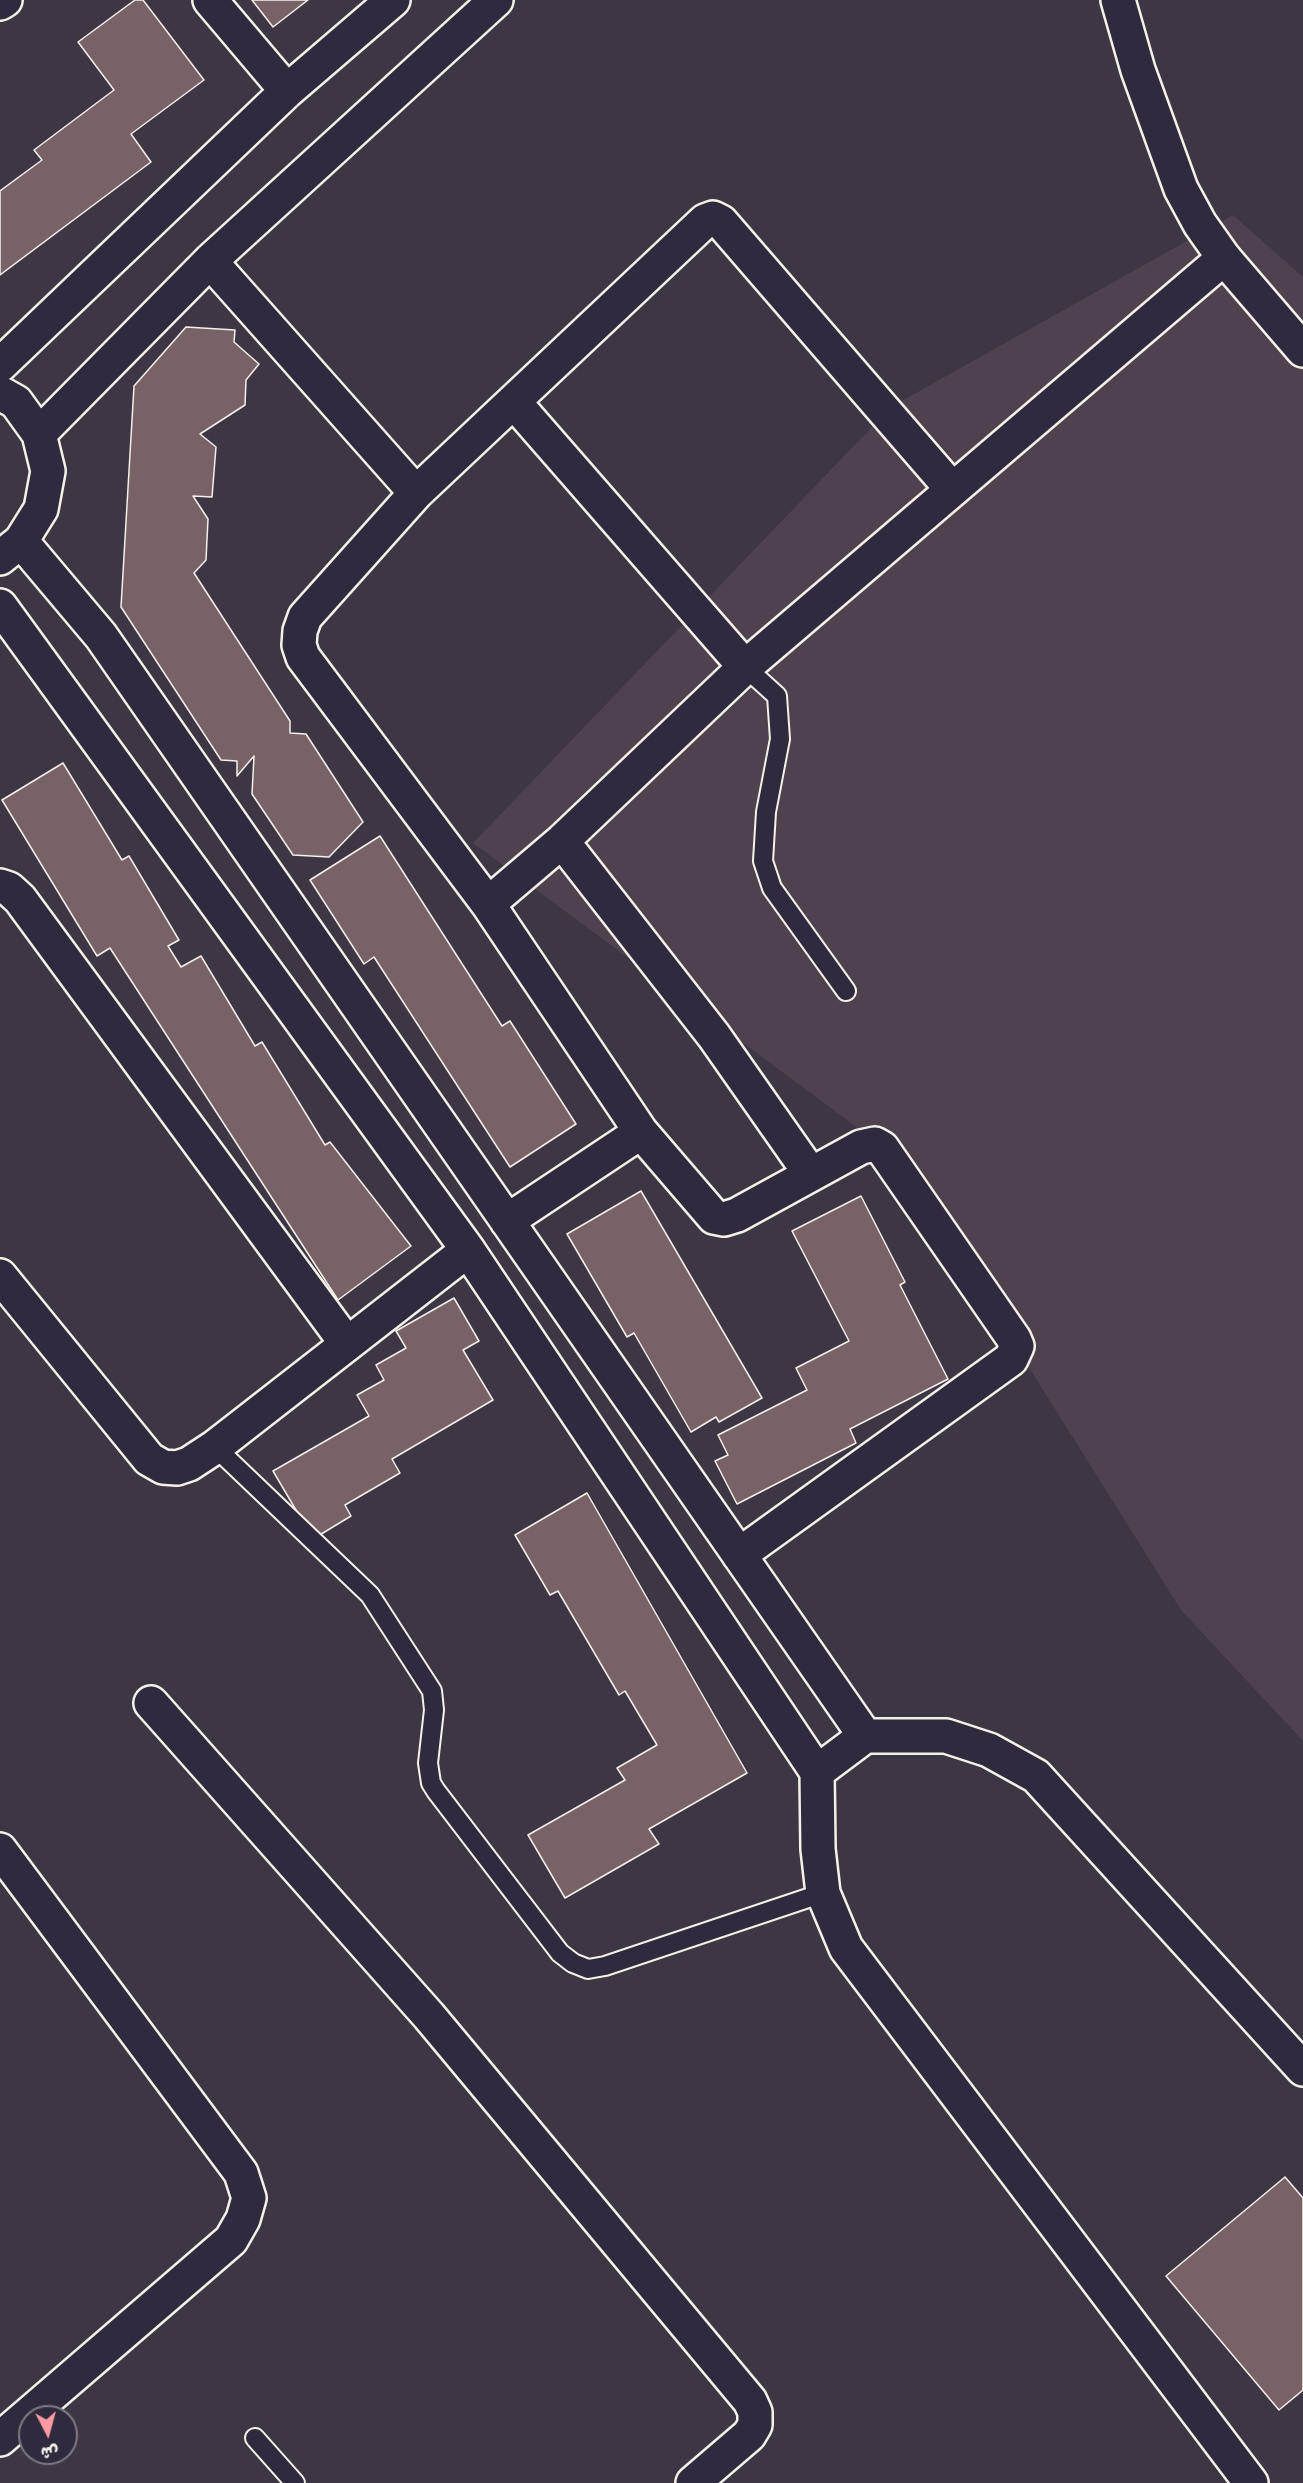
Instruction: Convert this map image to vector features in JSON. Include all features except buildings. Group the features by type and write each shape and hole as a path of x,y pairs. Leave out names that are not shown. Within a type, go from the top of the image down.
{"street":[{"path":"0,3 5,0"},
{"path":"210,0 287,91"},
{"path":"0,365 287,91 393,0"},
{"path":"39,434 210,261 496,0"},
{"path":"1118,0 1138,70 1180,189 1200,224 1224,258 1303,350"},
{"path":"739,1555 1011,1359 1017,1347 882,1148 875,1144 861,1147 810,1173 737,1215 724,1219 714,1217 641,1132 488,904 303,657 299,645 300,631 305,616 416,493 705,221 713,218 720,222 952,489"},
{"path":"488,904 562,841 745,667 1224,258"},
{"path":"210,261 416,493"},
{"path":"0,393 16,402 39,434 48,471 41,509 11,550 101,636 865,1736"},
{"path":"514,402 745,667"},
{"path":"0,606 468,1250 817,1772 818,1849 824,1893 846,1948 1251,2483"},
{"path":"562,841 714,1036 810,1173"},
{"path":"0,886 9,889 20,899 347,1344"},
{"path":"507,1221 641,1132"},
{"path":"0,1276 149,1459 163,1467 177,1468 189,1464 215,1447 468,1250"},
{"path":"151,1703 429,2016 750,2402 755,2412 755,2425 749,2435 693,2483"},
{"path":"817,1772 865,1736 946,1736 988,1750 1036,1776 1303,2069"},
{"path":"0,1850 241,2173 249,2198 243,2219 231,2240 0,2439"}],"lane":[{"path":"745,667 777,696 780,739 766,812 763,861 772,888 846,991"},
{"path":"215,1447 370,1595 432,1691 434,1710 428,1763 431,1783 560,1953 573,1963 588,1969 605,1966 824,1893"},
{"path":"255,2438 295,2483"}],"shaded area":[{"path":"1233,215 1303,277 1303,1741 1181,1610 897,1157 473,843 891,407"}]}
